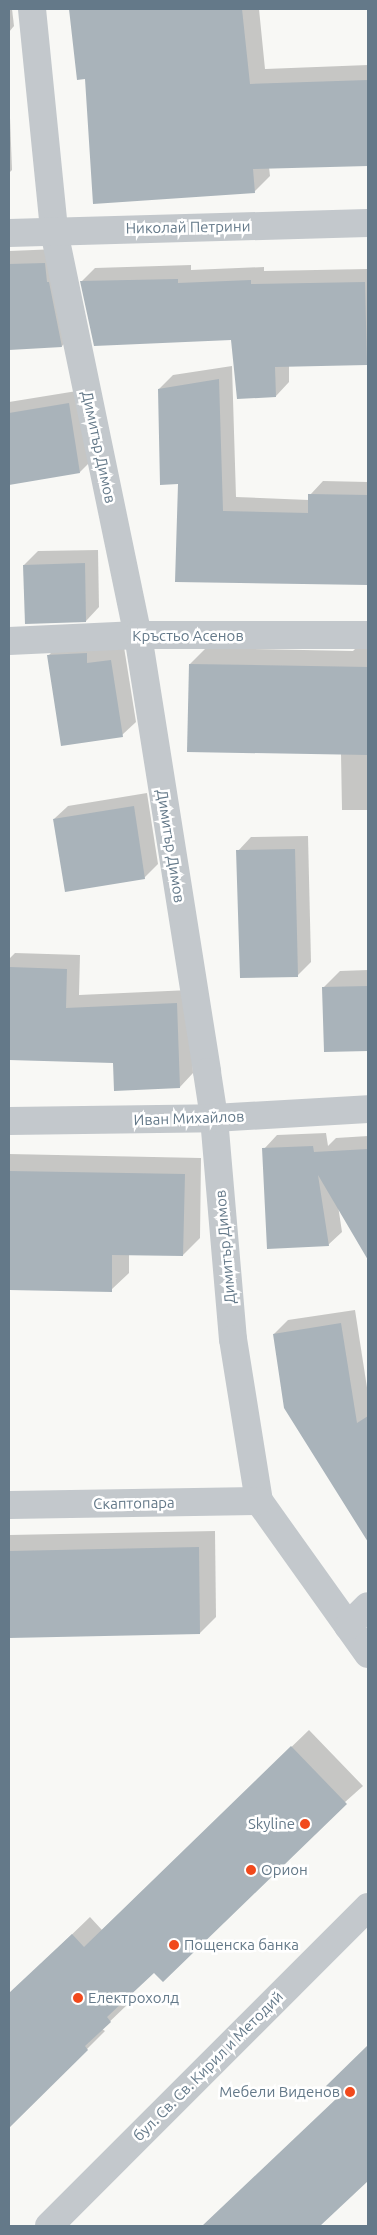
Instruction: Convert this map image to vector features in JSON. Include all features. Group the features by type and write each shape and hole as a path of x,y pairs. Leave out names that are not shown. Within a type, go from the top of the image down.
{"street":[{"name":"Димитър Димов","path":"32,9 54,231 138,635 214,1118 233,1339 259,1501 368,1654"},
{"name":"Николай Петрини","path":"9,233 368,223"},
{"name":"Кръстьо Асенов","path":"9,640 138,635 368,635"},
{"name":"Иван Михайлов","path":"9,1121 214,1118 368,1109"},
{"name":"Скаптопара","path":"9,1505 259,1501"},
{"path":"348,1626 368,1606"},
{"name":"бул. Св. Св. Кирил и Методий","path":"49,2226 368,1907"}],"building":[{"path":"69,9 242,9 250,84 368,80 368,166 253,169 255,193 93,204 85,79 77,80"},
{"path":"45,263 47,282 49,282 62,347 9,350 9,264"},
{"path":"178,279 178,283 251,280 251,284 365,282 367,365 275,367 276,397 237,399 231,340 94,346 80,281"},
{"path":"219,379 223,511 308,513 308,494 368,495 368,585 175,582 178,484 160,485 158,389"},
{"path":"69,403 80,473 9,485 9,413"},
{"path":"85,563 86,622 25,624 23,565"},
{"path":"87,653 87,663 111,660 123,737 61,746 47,655"},
{"path":"189,664 368,667 368,755 187,752"},
{"path":"134,806 145,879 65,892 53,819"},
{"path":"295,849 298,977 240,978 236,850"},
{"path":"9,967 67,969 66,1008 177,1003 180,1088 114,1091 113,1063 9,1060"},
{"path":"368,986 368,1051 324,1052 322,987"},
{"path":"313,1146 314,1152 368,1149 368,1260 318,1175 329,1246 267,1249 262,1148"},
{"path":"9,1171 185,1174 183,1256 112,1255 112,1292 9,1290"},
{"path":"341,1323 357,1423 368,1416 368,1542 284,1408 273,1334"},
{"path":"199,1547 200,1634 9,1638 9,1551"},
{"path":"291,1746 347,1804 163,1982 154,1973 107,2017 111,2022 85,2046 88,2050 9,2128 9,1993 72,1934 84,1947"},
{"path":"368,2045 368,2181 320,2226 202,2226 337,2098 326,2086"}],"place":[{"name":"Skyline","path":"305,1824"},
{"name":"Орион","path":"251,1870"},
{"name":"Пощенска банка","path":"174,1945"},
{"name":"Електрохолд","path":"78,1998"},
{"name":"Мебели Виденов","path":"350,2092"}]}
